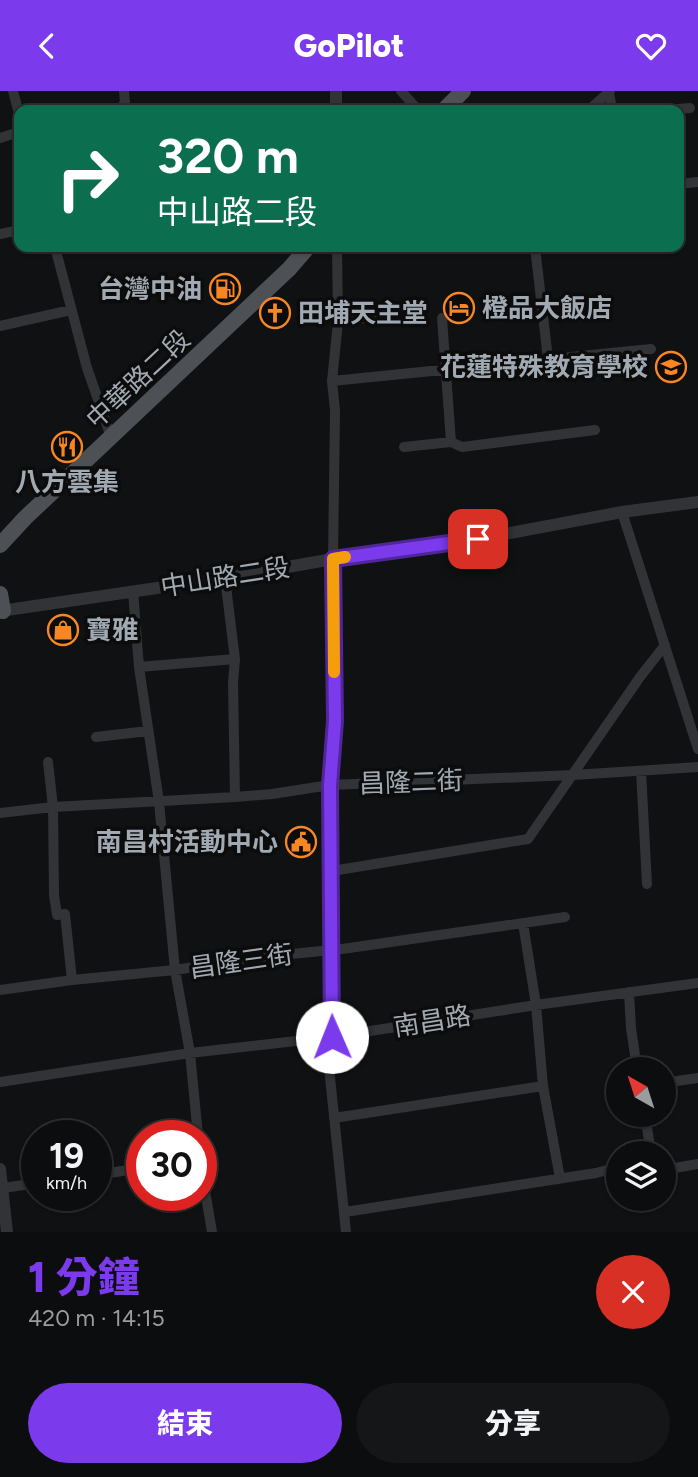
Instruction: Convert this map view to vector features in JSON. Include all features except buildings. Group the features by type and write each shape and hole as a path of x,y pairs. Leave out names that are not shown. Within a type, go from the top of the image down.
{"main road":[{"path":"449,105 463,91"},
{"name":"中華路二段","path":"0,545 304,252"}],"street":[{"path":"401,91 414,105"},
{"path":"595,105 610,92"},
{"path":"684,108 690,108"},
{"path":"56,252 87,368 111,437"},
{"path":"337,252 338,322 332,381 335,410 335,721 330,785 332,1037 327,1048 346,1232"},
{"path":"536,252 548,359"},
{"path":"0,326 71,310"},
{"path":"338,322 391,314"},
{"path":"442,318 451,442"},
{"path":"332,381 651,349"},
{"path":"404,447 451,442 462,447 595,430"},
{"name":"中山路二段","path":"1,606 225,578 333,559 478,539 622,512 698,502"},
{"path":"622,512 698,749"},
{"path":"225,578 235,659 235,797"},
{"path":"133,591 139,667 159,802 175,970 190,1053 196,1120"},
{"path":"332,871 528,839 665,645"},
{"path":"139,667 235,659"},
{"path":"96,737 148,731"},
{"path":"48,762 53,807 54,895 57,915 65,914 72,980"},
{"name":"昌隆二街","path":"0,813 53,807 272,794 330,785 698,767"},
{"path":"641,771 647,884"},
{"name":"昌隆三街","path":"0,990 332,950 565,917"},
{"path":"523,923 536,1005 543,1086 560,1178"},
{"name":"南昌路","path":"0,1082 698,983"},
{"path":"629,992 635,1057"},
{"path":"676,1081 698,1078"},
{"path":"334,1118 543,1086"},
{"path":"676,1168 698,1164"},
{"path":"0,1169 7,1232"},
{"path":"345,1212 606,1170"},
{"path":"3,1188 21,1185"},
{"path":"208,1211 212,1232"}],"slow traffic":[{"path":"334,672 333,559 345,557"}],"place":[{"name":"台灣中油","path":"225,289"},
{"name":"橙品大飯店","path":"459,308"},
{"name":"田埔天主堂","path":"275,313"},
{"name":"花蓮特殊教育學校","path":"671,367"},
{"name":"八方雲集","path":"67,447"},
{"name":"寶雅","path":"63,630"},
{"name":"南昌村活動中心","path":"301,842"}],"route":[{"path":"332,1037 330,785 335,721 333,559 478,539"}]}
